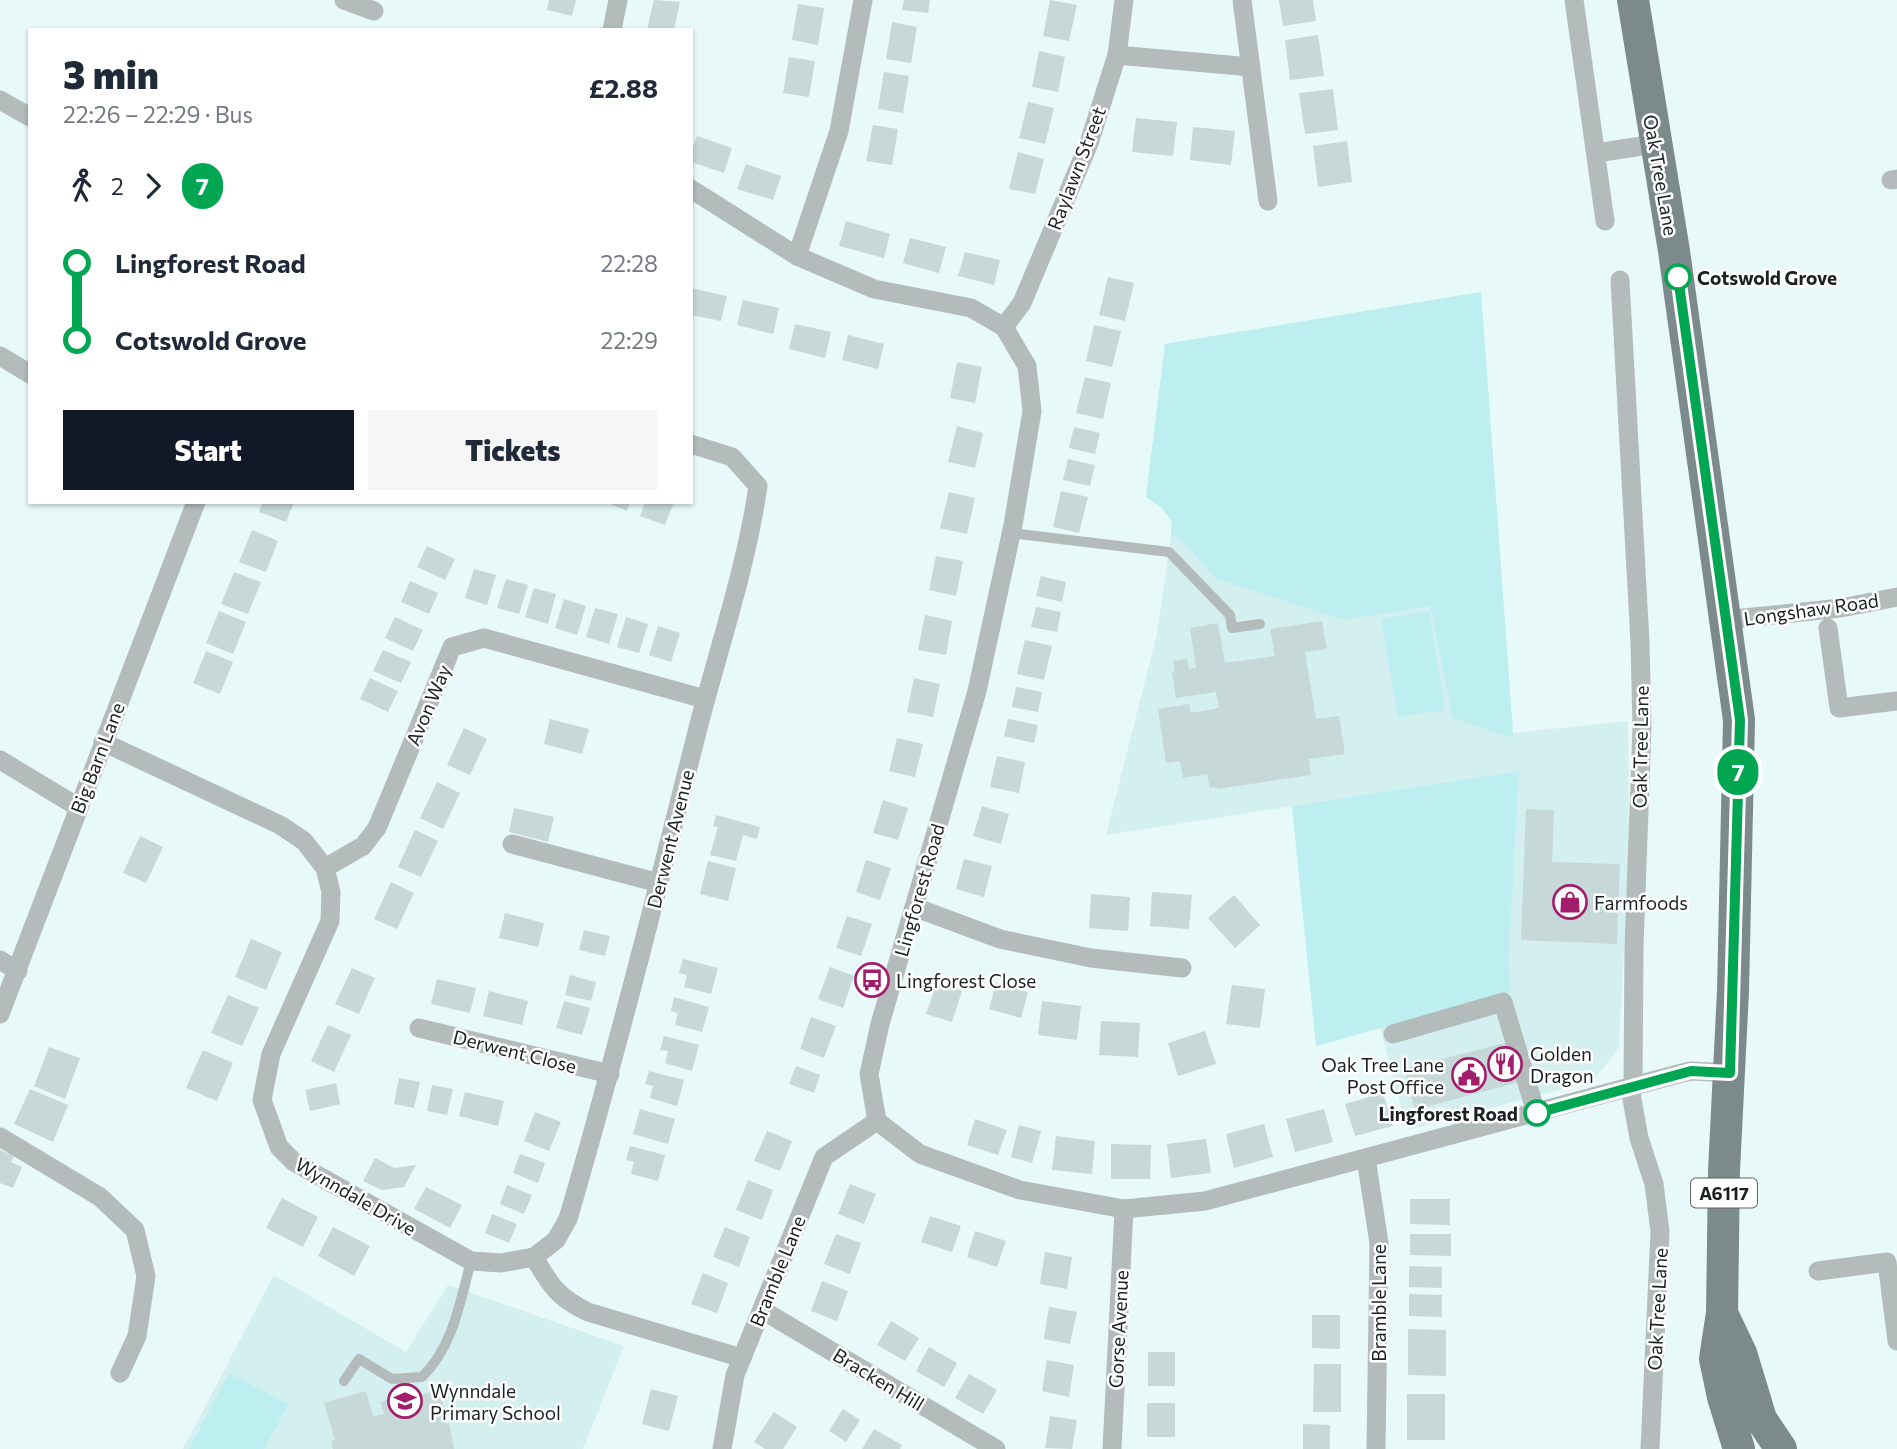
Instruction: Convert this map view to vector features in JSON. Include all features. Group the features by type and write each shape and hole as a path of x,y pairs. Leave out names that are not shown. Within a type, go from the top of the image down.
{"main road":[{"name":"Oak Tree Lane","path":"1633,0 1674,251 1740,720 1730,1073 1724,1171 1722,1312 1715,1359 1739,1449"},
{"name":"Oak Tree Lane","path":"1722,1312 1741,1353 1761,1419 1780,1449"}],"street":[{"path":"344,0 373,14"},
{"path":"612,28 618,0"},
{"path":"797,256 839,131 863,0"},
{"name":"Raylawn Street","path":"1004,327 1022,303 1089,143 1117,55 1124,0"},
{"path":"1242,0 1268,201"},
{"path":"1574,0 1605,221"},
{"path":"1117,55 1251,67"},
{"path":"0,100 28,116"},
{"path":"1596,153 1655,144"},
{"path":"693,190 797,256 874,289 971,308 1004,327"},
{"name":"Oak Tree Lane","path":"1620,281 1640,628 1642,715 1632,1088 1639,1138 1654,1184 1660,1231 1650,1449"},
{"name":"Lingforest Road","path":"877,1121 869,1074 880,1024 977,691 1011,533 1032,411 1027,366 1004,327"},
{"path":"0,356 28,373"},
{"name":"Derwent Avenue","path":"534,1257 556,1240 568,1219 610,1074 752,525 758,486 732,457 693,445"},
{"name":"Big Barn Lane","path":"0,1014 19,971 78,807 195,504"},
{"name":"Longshaw Road","path":"1724,620 1841,608 1897,597"},
{"path":"1828,628 1839,708 1897,701"},
{"name":"Avon Way","path":"325,868 363,846 377,828 452,647 484,638 705,699"},
{"name":"Wynndale Drive","path":"103,742 280,825 304,841 325,868 331,892 330,921 271,1054 262,1100 279,1147 294,1162 471,1261 501,1263 534,1257"},
{"path":"0,760 78,807"},
{"path":"512,844 659,883"},
{"path":"914,907 1000,939 1091,958 1182,968"},
{"path":"0,960 19,971"},
{"path":"1393,1034 1503,1002 1536,1113"},
{"name":"Derwent Close","path":"419,1028 610,1074"},
{"path":"877,1121 920,1154 1020,1190 1124,1209 1205,1201 1691,1071 1730,1073"},
{"name":"Bramble Lane","path":"722,1449 735,1375 824,1157 877,1121"},
{"path":"0,1138 100,1197 135,1230 146,1276 137,1336 120,1373"},
{"name":"Bramble Lane","path":"1366,1158 1379,1244 1376,1449"},
{"name":"Gorse Avenue","path":"1112,1449 1124,1209"},
{"path":"534,1257 552,1288 575,1306 743,1358"},
{"path":"1818,1271 1887,1262 1897,1342"},
{"name":"Bracken Hill","path":"762,1310 996,1449"}],"lane":[{"path":"1011,533 1169,552 1230,615 1232,628 1259,624"},
{"path":"344,1381 359,1359 392,1379 422,1377 434,1365 449,1338 471,1261"}],"shaded area":[{"path":"1481,292 1513,733 1628,721 1629,849 1619,1048 1593,1081 1407,1130 1380,1027 1511,992 1509,958 1519,771 1106,835 1157,634 1171,537 1172,522 1162,508 1146,497 1165,344"},
{"path":"1481,292 1513,738 1453,718 1430,606 1344,620 1217,579 1179,537 1171,537 1172,522 1162,508 1146,497 1165,344"},
{"path":"1429,611 1445,710 1398,717 1381,619"},
{"path":"1519,771 1509,958 1511,992 1316,1046 1292,806"},
{"name":"Wynndale Primary School","path":"274,1275 406,1352 448,1285 624,1346 583,1449 183,1449"},
{"path":"229,1373 288,1404 264,1449 189,1449"}],"building":[{"path":"549,0 576,0 572,16 547,10"},
{"path":"654,0 680,2 674,28 647,28"},
{"path":"904,0 930,0 928,13 902,10"},
{"path":"1050,0 1077,5 1069,41 1043,36"},
{"path":"1279,0 1313,0 1316,21 1283,26"},
{"path":"798,4 824,8 818,45 792,40"},
{"path":"892,22 917,27 911,63 886,59"},
{"path":"1318,35 1324,76 1290,80 1285,40"},
{"path":"1039,51 1065,57 1058,92 1032,87"},
{"path":"789,57 815,61 809,97 783,93"},
{"path":"884,72 909,76 903,113 878,109"},
{"path":"1333,89 1338,130 1305,134 1299,93"},
{"path":"1028,102 1054,108 1045,144 1019,138"},
{"path":"1136,118 1177,122 1173,156 1132,152"},
{"path":"873,125 898,129 892,165 866,161"},
{"path":"1193,127 1235,131 1231,165 1190,160"},
{"path":"697,136 732,148 724,173 693,163 693,147"},
{"path":"1347,141 1352,182 1318,187 1313,146"},
{"path":"1018,152 1044,159 1035,194 1009,189"},
{"path":"746,164 781,176 773,200 737,189"},
{"path":"846,221 890,234 884,258 839,246"},
{"path":"910,238 946,247 939,273 903,263"},
{"path":"965,252 1000,260 994,285 958,276"},
{"path":"1108,277 1134,283 1125,321 1099,315"},
{"path":"693,288 727,296 721,321 693,315"},
{"path":"743,300 779,308 773,334 737,325"},
{"path":"795,324 831,332 825,358 789,349"},
{"path":"1094,325 1121,331 1112,367 1086,361"},
{"path":"848,335 884,344 878,369 842,360"},
{"path":"957,362 982,367 975,403 950,398"},
{"path":"1085,377 1111,383 1103,419 1076,413"},
{"path":"957,426 983,433 975,468 948,462"},
{"path":"1074,427 1100,433 1095,454 1069,448"},
{"path":"1068,459 1095,465 1090,486 1063,480"},
{"path":"1061,491 1088,497 1079,533 1053,527"},
{"path":"949,492 975,498 967,534 940,528"},
{"path":"262,504 293,504 286,522 259,512"},
{"path":"611,504 629,504 627,511"},
{"path":"644,504 673,504 665,525 640,516"},
{"path":"252,530 278,541 266,572 239,562"},
{"path":"427,546 455,559 445,580 417,567"},
{"path":"936,556 963,561 956,596 929,590"},
{"path":"474,569 496,575 487,605 465,598"},
{"path":"234,572 261,582 248,614 221,604"},
{"path":"1041,576 1066,582 1062,602 1036,596"},
{"path":"506,579 528,585 519,614 497,608"},
{"path":"410,581 438,593 429,614 401,602"},
{"path":"534,588 556,594 548,624 525,617"},
{"path":"564,599 586,606 577,635 555,628"},
{"path":"1036,607 1061,612 1057,632 1031,627"},
{"path":"595,608 618,614 609,644 586,637"},
{"path":"219,611 246,622 233,654 206,643"},
{"path":"925,615 952,621 946,655 918,650"},
{"path":"395,617 423,630 413,651 385,638"},
{"path":"626,617 648,624 639,653 617,647"},
{"path":"1322,621 1327,649 1305,652 1316,719 1339,716 1345,754 1309,759 1311,775 1217,789 1210,788 1207,774 1183,778 1180,761 1166,763 1158,709 1189,704 1191,713 1219,708 1216,692 1176,698 1173,661 1187,659 1189,669 1196,668 1190,628 1218,623 1225,663 1275,656 1270,629"},
{"path":"658,626 680,633 671,662 649,655"},
{"path":"1025,640 1052,646 1044,680 1017,674"},
{"path":"383,650 411,662 401,683 373,671"},
{"path":"206,651 233,662 220,694 193,683"},
{"path":"370,678 398,691 388,712 360,699"},
{"path":"914,678 940,684 933,717 907,712"},
{"path":"1016,687 1042,692 1038,712 1012,707"},
{"path":"550,719 589,729 582,754 544,744"},
{"path":"1008,719 1038,725 1034,743 1004,736"},
{"path":"464,728 487,739 470,775 447,765"},
{"path":"897,738 923,744 915,777 889,771"},
{"path":"997,756 1025,762 1019,793 990,787"},
{"path":"437,782 460,793 443,829 420,818"},
{"path":"883,800 908,808 898,840 873,833"},
{"path":"982,806 1009,814 1001,844 973,836"},
{"path":"514,808 554,817 548,842 509,832"},
{"name":"Farmfoods","path":"1526,809 1554,810 1552,862 1620,864 1617,944 1521,940"},
{"path":"716,815 760,827 757,839 743,835 736,861 710,855 718,827 713,826"},
{"path":"415,830 438,841 421,877 398,867"},
{"path":"140,836 163,847 146,883 123,873"},
{"path":"964,859 992,866 984,897 956,889"},
{"path":"866,860 891,868 880,900 856,892"},
{"path":"708,861 736,868 728,901 700,894"},
{"path":"391,882 414,893 397,929 374,919"},
{"path":"1152,892 1192,895 1189,929 1150,926"},
{"path":"1091,894 1130,897 1128,931 1089,928"},
{"path":"1234,895 1260,925 1235,948 1208,918"},
{"path":"505,913 544,923 538,947 499,938"},
{"path":"847,916 872,924 861,956 836,948"},
{"path":"584,930 610,936 605,956 579,950"},
{"path":"251,939 282,952 266,990 235,977"},
{"path":"683,959 718,968 711,994 684,987 687,975 679,973"},
{"path":"830,967 854,976 843,1008 818,999"},
{"path":"352,968 375,978 359,1014 335,1004"},
{"path":"570,975 596,982 591,1001 565,995"},
{"path":"437,979 476,988 470,1013 431,1004"},
{"path":"937,982 962,991 952,1022 926,1014"},
{"path":"996,983 1028,992 1021,1018 989,1009"},
{"path":"1232,985 1265,989 1260,1028 1226,1024"},
{"path":"489,991 528,1001 522,1025 483,1016"},
{"path":"228,995 259,1008 242,1046 211,1033"},
{"path":"674,997 709,1007 702,1032 675,1025 678,1013 671,1011"},
{"path":"564,1001 590,1008 582,1035 556,1028"},
{"path":"1042,1001 1081,1006 1077,1040 1038,1035"},
{"path":"811,1017 836,1026 824,1058 800,1049"},
{"path":"1101,1021 1140,1023 1138,1057 1099,1055"},
{"path":"328,1025 351,1035 334,1072 311,1061"},
{"path":"1205,1031 1216,1064 1178,1076 1168,1043"},
{"path":"664,1036 699,1045 692,1071 665,1063 668,1051 660,1050"},
{"path":"1508,1042 1519,1082 1415,1110 1404,1069"},
{"path":"49,1047 80,1058 65,1099 34,1086"},
{"path":"203,1050 233,1063 217,1101 186,1088"},
{"path":"796,1066 820,1075 814,1093 789,1084"},
{"path":"649,1071 684,1080 677,1106 650,1098 653,1086 645,1084"},
{"path":"399,1078 420,1082 414,1108 394,1104"},
{"path":"336,1083 340,1104 310,1111 305,1090"},
{"path":"432,1085 453,1089 447,1115 427,1111"},
{"path":"30,1089 68,1105 53,1142 14,1124"},
{"path":"465,1092 504,1101 498,1126 459,1116"},
{"path":"1383,1093 1393,1126 1355,1136 1345,1104"},
{"path":"640,1109 675,1119 668,1144 633,1134"},
{"path":"1324,1109 1333,1142 1295,1152 1286,1119"},
{"path":"535,1112 561,1122 549,1151 524,1141"},
{"path":"975,1119 1007,1130 998,1155 967,1145"},
{"path":"1264,1124 1273,1157 1234,1168 1226,1134"},
{"path":"1019,1125 1041,1131 1032,1163 1011,1157"},
{"path":"767,1131 792,1141 780,1171 754,1161"},
{"path":"1056,1136 1095,1141 1092,1174 1052,1170"},
{"path":"1206,1139 1211,1173 1171,1178 1167,1144"},
{"path":"1111,1144 1151,1145 1150,1179 1111,1179"},
{"path":"630,1146 665,1155 658,1181 631,1174 634,1162 626,1160"},
{"path":"0,1150 14,1156 11,1162 22,1167 13,1188 0,1183"},
{"path":"520,1154 545,1163 538,1183 513,1173"},
{"path":"375,1158 394,1168 416,1165 404,1187 382,1190 363,1181"},
{"path":"748,1180 773,1190 762,1220 736,1210"},
{"path":"850,1184 876,1194 864,1224 838,1214"},
{"path":"507,1185 532,1195 524,1214 500,1204"},
{"path":"426,1187 462,1205 450,1228 414,1209"},
{"path":"282,1198 318,1217 303,1247 266,1228"},
{"path":"1410,1199 1450,1199 1450,1225 1410,1224"},
{"path":"492,1214 517,1224 509,1243 485,1233"},
{"path":"930,1216 961,1226 952,1252 921,1242"},
{"path":"333,1227 370,1246 354,1276 318,1256"},
{"path":"725,1227 750,1237 739,1267 713,1257"},
{"path":"975,1231 1006,1241 997,1267 967,1257"},
{"path":"836,1234 861,1243 850,1274 824,1264"},
{"path":"1410,1234 1451,1234 1451,1256 1410,1255"},
{"path":"1045,1252 1072,1257 1067,1289 1040,1284"},
{"path":"1409,1266 1442,1267 1442,1288 1409,1287"},
{"path":"703,1273 728,1283 717,1313 691,1304"},
{"path":"822,1281 848,1291 837,1321 811,1311"},
{"path":"1409,1294 1442,1295 1442,1317 1409,1316"},
{"path":"1049,1307 1077,1312 1070,1344 1044,1339"},
{"path":"1312,1315 1340,1315 1340,1349 1312,1348"},
{"path":"891,1321 919,1338 905,1361 877,1345"},
{"path":"1408,1329 1446,1330 1446,1376 1408,1375"},
{"path":"929,1347 957,1363 944,1387 916,1371"},
{"path":"1148,1352 1175,1352 1175,1386 1148,1386"},
{"path":"1047,1360 1074,1365 1069,1397 1042,1391"},
{"path":"1314,1364 1341,1364 1341,1412 1313,1412"},
{"path":"969,1374 997,1390 983,1414 955,1398"},
{"path":"651,1389 678,1396 669,1431 642,1424"},
{"path":"439,1390 445,1411 442,1412 445,1424 449,1423 454,1449 333,1449 331,1441 335,1440 324,1403 366,1391 373,1416 384,1414 380,1402 400,1396 404,1408 407,1407 405,1399"},
{"path":"1407,1394 1445,1394 1445,1440 1407,1440"},
{"path":"1147,1403 1175,1403 1175,1437 1147,1437"},
{"path":"843,1409 860,1420 846,1442 829,1431"},
{"path":"774,1412 797,1427 783,1449 765,1449 754,1442"},
{"path":"1050,1416 1077,1420 1072,1449 1045,1448"},
{"path":"1303,1424 1330,1425 1330,1449 1303,1449"},
{"path":"874,1429 902,1445 900,1449 862,1449"}],"bus line":[{"name":"7","path":"1537,1113 1691,1071 1730,1073 1740,720 1678,277"}],"place":[{"name":"Cotswold Grove","path":"1678,277"},
{"name":"Farmfoods","path":"1570,902"},
{"name":"Lingforest Close","path":"872,980"},
{"name":"Golden Dragon","path":"1505,1064"},
{"name":"Oak Tree Lane Post Office","path":"1469,1075"},
{"name":"Lingforest Road","path":"1537,1113"},
{"name":"Wynndale Primary School","path":"405,1401"}]}
